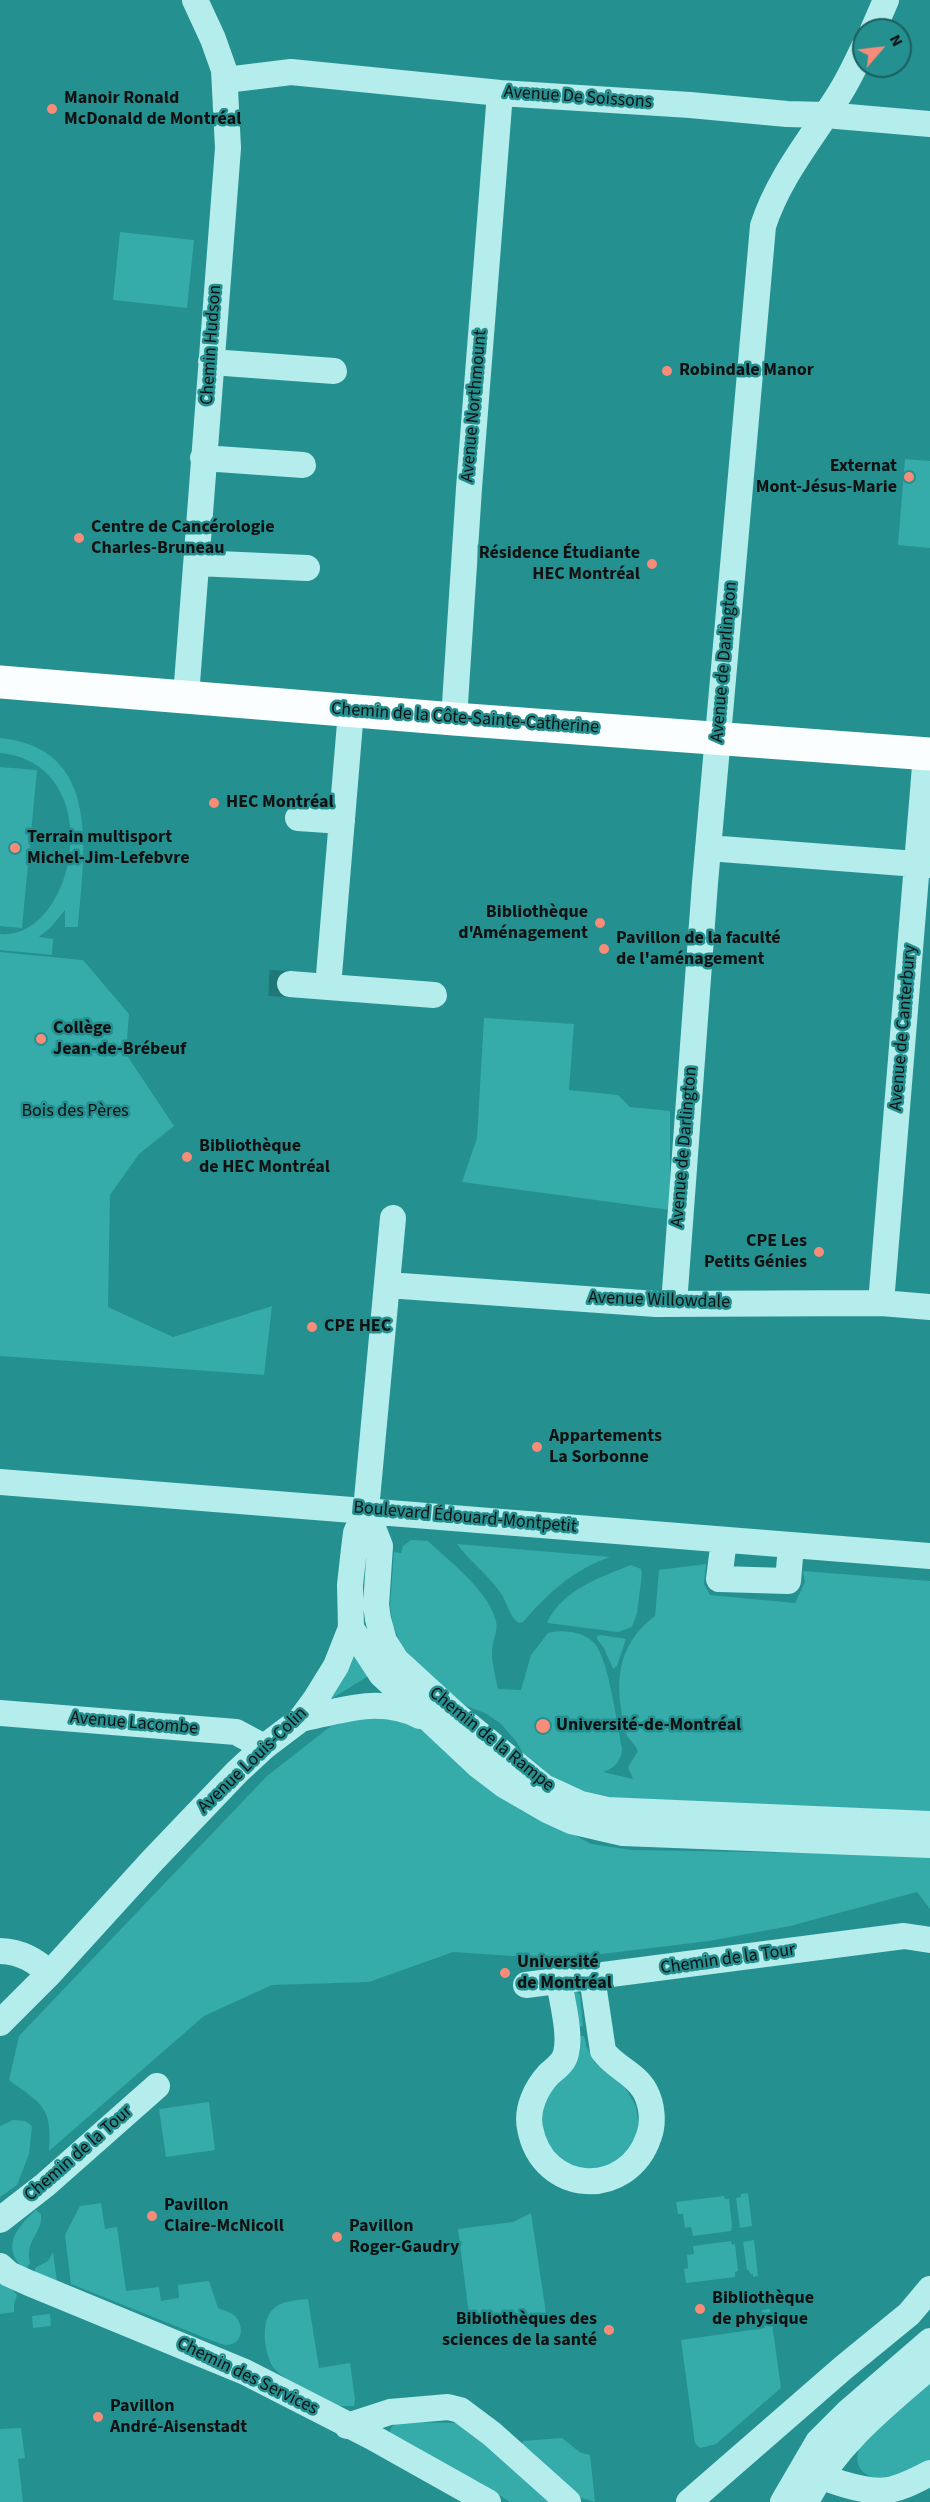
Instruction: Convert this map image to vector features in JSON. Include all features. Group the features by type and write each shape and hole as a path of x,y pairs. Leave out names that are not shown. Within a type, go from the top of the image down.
{"main road":[{"name":"Chemin de la Côte-Sainte-Catherine","path":"0,682 928,754"}],"street":[{"name":"Chemin Hudson","path":"186,696 228,148 226,80 213,39 195,0"},
{"path":"878,18 886,0"},
{"name":"Avenue de Darlington","path":"674,1304 708,848 763,226 771,201 852,70"},
{"name":"Avenue De Soissons","path":"226,80 291,72 500,93 930,124"},
{"name":"Avenue Northmount","path":"454,719 468,488 500,93"},
{"path":"211,362 334,371"},
{"path":"203,458 303,465"},
{"path":"197,563 307,568"},
{"path":"328,987 351,711"},
{"name":"Avenue de Canterbury","path":"881,1303 924,864 928,754"},
{"path":"298,818 342,821"},
{"path":"708,848 924,864"},
{"path":"290,984 434,995"},
{"name":"Avenue Louis-Colin","path":"0,2023 50,1973 159,1853 237,1772 301,1719 336,1666 351,1628 350,1585 356,1533 366,1510 393,1218"},
{"name":"Avenue Willowdale","path":"387,1285 674,1304 881,1303 930,1307"},
{"name":"Boulevard Édouard-Montpetit","path":"0,1482 930,1556"},
{"name":"Chemin de la Rampe","path":"366,1510 381,1546 376,1605 389,1667 427,1720 504,1785 549,1811 589,1827 623,1833 930,1845"},
{"path":"724,1540 719,1579 788,1581 792,1546"},
{"name":"Chemin de la Rampe","path":"351,1628 389,1667 456,1715 544,1787 581,1804 608,1810 641,1813 930,1824"},
{"path":"335,1712 389,1667"},
{"name":"Chemin de la Rampe","path":"301,1719 386,1705 405,1709 427,1720"},
{"name":"Avenue Lacombe","path":"0,1713 236,1732 264,1748"},
{"name":"Chemin de la Tour","path":"526,1984 904,1936 930,1940"},
{"path":"0,1951 16,1952 27,1956 50,1973"},
{"path":"559,1981 567,2034 566,2054 562,2062 539,2086 530,2106 529,2125 534,2146 540,2156 556,2171 567,2177 597,2182 618,2176 631,2167 645,2150 651,2129 651,2108 645,2091 631,2074 608,2059 603,2050 592,1977"},
{"name":"Chemin de la Tour","path":"0,2220 47,2183 157,2086"},
{"name":"Chemin des Services","path":"0,2266 9,2274 29,2283 245,2372 488,2502"},
{"path":"689,2502 909,2314 930,2289"},
{"path":"806,2502 818,2442 849,2411 930,2341"},
{"path":"783,2502 811,2472 930,2367"},
{"path":"347,2426 390,2412 448,2407 460,2410 492,2434 568,2502"},
{"path":"811,2472 870,2492 892,2496 930,2473"}],"green space":[{"path":"120,232 194,240 187,308 113,300"},
{"path":"905,459 930,461 930,548 898,545"},
{"path":"0,738 33,746 56,761 72,783 80,808 83,868 78,927 65,927 65,910 39,937 53,939 52,955 0,950 0,934 26,929 48,910 63,883 70,850 69,817 58,787 35,764 0,753"},
{"name":"Terrain multisport Michel-Jim-Lefebvre","path":"0,767 37,770 22,928 0,926"},
{"name":"Bois des Pères","path":"0,952 83,960 129,1014 126,1054 174,1126 139,1154 110,1195 108,1307 173,1337 272,1306 264,1375 0,1356"},
{"path":"484,1018 574,1024 569,1090 618,1095 630,1107 670,1111 670,1210 462,1182 477,1138"},
{"path":"411,1540 428,1541 477,1587 485,1598 497,1625 492,1653 498,1689 521,1690 531,1655 548,1633 560,1631 573,1633 586,1637 595,1644 600,1652 608,1678 622,1748 617,1763 611,1769 603,1772 633,1779 628,1767 638,1751 627,1736 624,1726 619,1681 624,1656 629,1645 644,1625 655,1616 659,1570 706,1564 704,1584 710,1595 795,1603 805,1582 803,1571 930,1581 930,1814 613,1801 553,1781 526,1758 516,1741 500,1723 485,1713 461,1704 401,1645 393,1625 390,1606 394,1552 401,1553 403,1546"},
{"path":"457,1544 610,1557 573,1576 542,1601 523,1622 519,1623 511,1614 497,1588"},
{"path":"631,1565 641,1569 642,1574 637,1613 632,1627 618,1632 547,1623 562,1602 583,1586"},
{"path":"597,1636 626,1639 617,1666 613,1669 604,1648 597,1639"},
{"path":"354,1651 370,1675 323,1704"},
{"path":"366,1717 396,1720 416,1726 551,1822 591,1844 632,1850 930,1855 930,1909 917,1892 790,1926 709,1941 577,1957 543,1958 453,1952 369,1982 272,1985 204,2016 49,2151 49,2125 43,2108 9,2080 19,2036 267,1776 331,1726"},
{"path":"576,1991 580,1995 583,2026 571,2028 568,1993"},
{"path":"584,2036 595,2063 624,2086 636,2106 639,2129 630,2151 609,2167 583,2170 562,2161 542,2136 541,2109 573,2037"},
{"path":"209,2102 215,2150 166,2157 159,2109"},
{"path":"13,2120 25,2121 32,2126 29,2154 17,2185 0,2197 0,2126"},
{"path":"748,2193 752,2226 740,2228 736,2198"},
{"path":"724,2196 725,2199 729,2199 731,2231 693,2236 691,2227 685,2228 683,2214 678,2214 676,2202"},
{"path":"101,2203 105,2229 117,2227 126,2291 159,2287 161,2301 179,2298 178,2285 209,2281 218,2308 231,2313 240,2324 241,2334 237,2341 227,2345 213,2341 71,2284 65,2235 80,2206"},
{"path":"36,2210 41,2214 41,2221 30,2248 30,2263 25,2270 17,2262 12,2246 17,2231"},
{"path":"531,2213 546,2313 470,2322 458,2229 513,2222"},
{"path":"754,2240 758,2276 753,2277 753,2274 747,2270 743,2242"},
{"path":"731,2241 732,2245 735,2244 738,2271 735,2272 735,2277 686,2283 684,2269 688,2268 687,2255 694,2254 693,2246"},
{"path":"53,2252 57,2282 35,2273 35,2268 48,2261"},
{"path":"0,2282 9,2285 17,2295 14,2312 0,2314"},
{"path":"308,2299 319,2368 350,2363 354,2406 340,2406 315,2395 284,2377 270,2361 265,2337 266,2321 269,2315 280,2304"},
{"path":"770,2309 781,2388 716,2444 700,2448 695,2443 681,2340 765,2328 762,2310"},
{"path":"50,2314 51,2326 33,2328 32,2316"},
{"path":"930,2381 930,2460 896,2478 878,2478 864,2472 857,2460 862,2442"},
{"path":"398,2422 459,2423 555,2502 510,2502 481,2483 390,2436 391,2428"},
{"path":"21,2428 25,2458 18,2459 23,2502 0,2502 0,2429"},
{"path":"562,2438 581,2453 590,2455 595,2502 575,2496 521,2447 523,2441"}],"tunnel":[{"path":"269,983 290,984"}],"place":[{"name":"Manoir Ronald McDonald de Montréal","path":"52,109"},
{"name":"Robindale Manor","path":"667,371"},
{"name":"Externat Mont-Jésus-Marie","path":"909,477"},
{"name":"Centre de Cancérologie Charles-Bruneau","path":"79,538"},
{"name":"Résidence Étudiante HEC Montréal","path":"652,564"},
{"name":"HEC Montréal","path":"214,803"},
{"name":"Terrain multisport Michel-Jim-Lefebvre","path":"15,848"},
{"name":"Bibliothèque d'Aménagement","path":"600,923"},
{"name":"Pavillon de la faculté de l'aménagement","path":"604,949"},
{"name":"Collège Jean-de-Brébeuf","path":"41,1039"},
{"name":"Bibliothèque de HEC Montréal","path":"187,1157"},
{"name":"CPE Les Petits Génies","path":"819,1252"},
{"name":"CPE HEC","path":"312,1327"},
{"name":"Appartements La Sorbonne","path":"537,1447"},
{"name":"Université-de-Montréal","path":"543,1726"},
{"name":"Université de Montréal","path":"505,1973"},
{"name":"Pavillon Claire-McNicoll","path":"152,2216"},
{"name":"Pavillon Roger-Gaudry","path":"337,2237"},
{"name":"Bibliothèque de physique","path":"700,2309"},
{"name":"Bibliothèques des sciences de la santé","path":"609,2330"},
{"name":"Pavillon André-Aisenstadt","path":"98,2417"}]}
